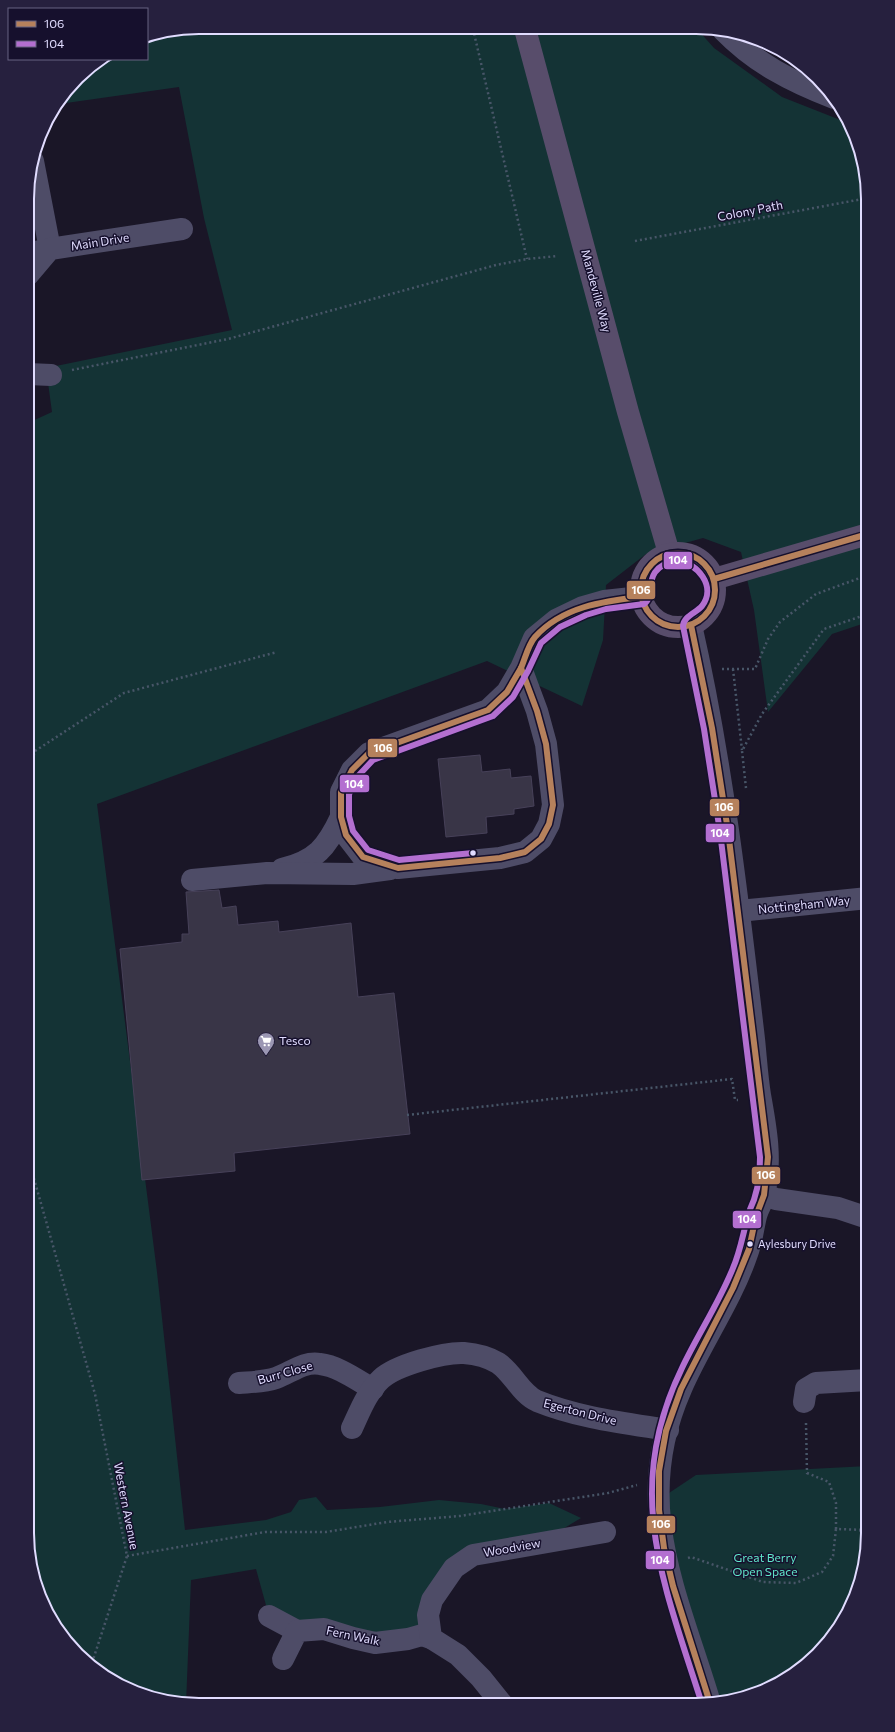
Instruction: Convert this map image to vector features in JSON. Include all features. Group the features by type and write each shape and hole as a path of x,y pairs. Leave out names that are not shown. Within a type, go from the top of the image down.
{"main road":[{"name":"Mandeville Way","path":"525,34 628,412 669,553"},
{"path":"714,579 861,536"},
{"path":"678,552 690,554 705,563 714,579 716,590 710,609 705,616 692,625 678,627 660,622 652,616 644,605 641,597 642,578 646,570 652,563 669,553 678,552"}],"street":[{"path":"730,38 738,46 767,67 801,86 823,94"},
{"path":"34,268 50,250 36,175"},
{"name":"Main Drive","path":"34,251 182,229"},
{"path":"34,374 51,374"},
{"path":"398,868 363,857 346,834 341,817 341,792 352,770 369,753 488,710 507,692 521,668 534,638 556,620 583,606 604,601 641,597"},
{"path":"692,625 708,697 739,911 761,1098 768,1144 764,1195 757,1213 748,1253 732,1289 682,1387 673,1409 658,1479 657,1501 660,1532 677,1601 708,1698"},
{"path":"267,872 353,874 500,858 525,852 541,839 549,824 553,805 546,744 537,711 521,668"},
{"path":"192,880 267,872 297,865 320,852 332,837 341,817"},
{"name":"Nottingham Way","path":"739,911 861,899"},
{"path":"764,1195 776,1199 838,1208 861,1216"},
{"name":"Egerton Drive","path":"352,1428 368,1395 382,1378 396,1369 421,1361 463,1353 482,1355 499,1364 535,1400 592,1417 668,1430"},
{"name":"Burr Close","path":"239,1383 270,1380 307,1364 319,1364 344,1372 373,1389"},
{"path":"804,1402 806,1389 816,1383 861,1380"},
{"name":"Woodview","path":"431,1638 428,1616 432,1600 454,1568 473,1555 605,1532"},
{"path":"269,1616 297,1631 283,1659"},
{"name":"Fern Walk","path":"297,1631 324,1629 375,1643 401,1641 422,1635 431,1638"},
{"path":"431,1638 458,1655 481,1678 497,1698"}],"path":[{"path":"474,34 527,259"},
{"name":"Colony Path","path":"635,241 861,199"},
{"path":"51,374 228,340 496,265 527,259 557,256"},
{"path":"742,751 733,669 755,669 768,639 780,622 816,594 861,578"},
{"path":"34,754 35,751 124,693 277,652"},
{"path":"407,1115 732,1079 735,1100 761,1098"},
{"name":"Western Avenue","path":"34,1179 95,1394 127,1556 93,1659"},
{"path":"669,1567 676,1560 691,1557 763,1582 796,1583 822,1572 833,1556 836,1529 836,1503 829,1482 807,1473 804,1402"},
{"path":"127,1556 265,1532 326,1532 387,1522 460,1516 608,1493 658,1479"},
{"path":"836,1529 860,1530"}],"green space":[{"path":"702,34 714,48 782,97 841,120 852,146 858,167 861,189 861,624 832,634 768,712 754,610 741,552 703,538 646,554 606,585 603,640 582,706 487,661 97,804 157,1272 185,1530 266,1520 291,1512 299,1500 316,1497 327,1510 380,1507 439,1500 481,1504 505,1509 549,1503 581,1518 541,1542 473,1555 408,1639 269,1616 256,1569 191,1580 186,1698 167,1695 126,1681 99,1664 82,1650 68,1633 51,1606 37,1565 34,1543 34,420 52,412 46,368 232,330 204,218 179,87 65,103 82,82 111,60 148,60 148,42 178,35"},
{"name":"Great Berry Open Space","path":"861,1466 860,1554 852,1586 839,1615 813,1650 778,1676 749,1689 728,1695 709,1698 657,1501 696,1475"}],"building":[{"path":"480,755 482,772 510,769 511,778 531,776 534,806 514,809 514,814 486,817 487,833 446,837 438,759"},
{"name":"Tesco","path":"219,890 222,908 236,906 238,925 278,921 279,932 351,923 358,997 394,993 410,1134 234,1153 235,1171 142,1180 120,949 182,942 182,934 189,934 186,892"}],"transit line":[{"name":"106","path":"714,579 861,536"},
{"name":"106","path":"678,553 699,559 709,569 715,590 709,611 699,621 678,627 657,621 647,611 641,590 647,569 657,559 678,553"},
{"name":"104","path":"473,853 399,860 368,850 353,831 349,816 349,794 359,775 373,760 493,716 513,697 528,671 541,643 560,627 586,615 606,609 644,604 648,600 653,575 665,564 677,560 684,562 698,571 706,583 706,598 702,606 688,617 683,626 704,729 720,832 760,1157 757,1187 736,1261 721,1294 682,1368 664,1413 654,1456 652,1497 655,1537 663,1577 674,1618 700,1698"},
{"name":"106","path":"521,668 535,637 558,619 570,612 584,607 641,597"},
{"name":"106","path":"691,625 712,728 728,831 768,1157 764,1195 756,1216 749,1249 733,1288 681,1389 666,1431 659,1471 659,1510 664,1548 673,1586 708,1698"},
{"name":"106","path":"521,668 537,711 546,744 553,805 549,824 541,839 525,852 500,858 398,868 363,857 346,835 341,817 341,792 352,770 369,753 488,710 507,692 521,668"}],"place":[{"name":"Tesco","path":"266,1056"},
{"name":"Aylesbury Drive","path":"750,1244"}]}
